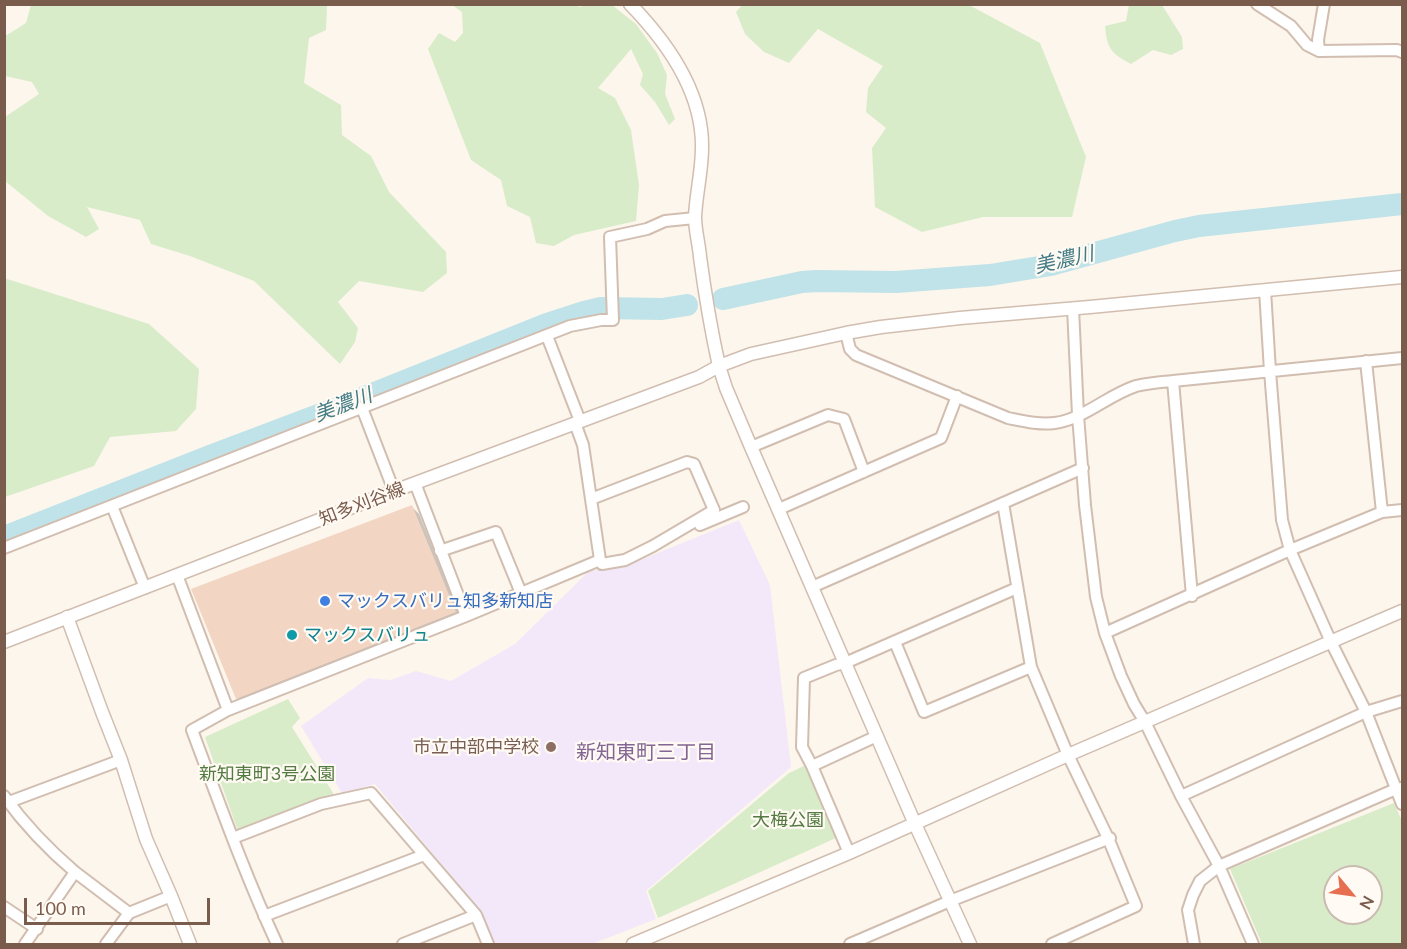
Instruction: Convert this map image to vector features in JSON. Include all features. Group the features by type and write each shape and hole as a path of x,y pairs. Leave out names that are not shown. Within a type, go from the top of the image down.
{"street":[{"path":"630,4 645,20 672,57 697,107 702,145 695,218 712,335 726,388 915,824 970,945"},
{"path":"1257,4 1291,26 1307,45 1319,51 1397,50 1402,52"},
{"path":"1319,51 1318,40 1324,4"},
{"path":"4,548 570,326 584,322 614,320 610,237 647,229 665,220 695,218"},
{"name":"知多刈谷線","path":"4,642 394,491 699,377 719,366 751,354 846,333 923,321 1402,277"},
{"path":"1265,290 1269,371 1282,520 1290,550 1331,642 1366,712 1399,788 1402,804"},
{"path":"1073,308 1085,505 1096,597 1105,633 1134,704 1219,866 1253,945"},
{"path":"846,333 850,349 856,355 1008,418 1024,422 1055,423 1068,420 1137,386 1402,358"},
{"path":"547,336 578,422 600,560 602,564 625,560 714,510 694,464 687,462 591,500"},
{"path":"1366,361 1382,512"},
{"path":"1173,381 1192,596"},
{"path":"779,509 941,438 957,396"},
{"path":"362,408 394,491"},
{"path":"751,447 828,415 844,419 864,472"},
{"path":"812,587 1083,468"},
{"path":"415,483 466,616"},
{"path":"1003,503 1031,667 1068,755 1109,838 1136,906 1052,944"},
{"path":"112,506 144,588"},
{"path":"695,522 698,526 743,507"},
{"path":"1105,633 1192,596 1290,550 1382,512 1402,510"},
{"path":"440,551 496,532 521,593"},
{"path":"277,945 192,730 228,710 466,616 600,560"},
{"path":"177,575 228,710"},
{"path":"849,853 802,747 804,678 895,642 1017,588"},
{"path":"633,945 659,940 726,904 849,853 1068,755 1402,611"},
{"path":"67,617 121,760 146,839 190,945"},
{"path":"895,642 924,712 1031,667"},
{"path":"1181,796 1366,712 1402,700"},
{"path":"812,766 878,736"},
{"path":"121,760 7,799 34,835 54,855 129,913"},
{"path":"1194,945 1188,910 1200,881 1219,866 1399,788"},
{"path":"233,838 321,804 371,792 476,915 488,945"},
{"path":"850,945 950,901 1109,838"},
{"path":"264,916 424,855"},
{"path":"25,945 75,872"},
{"path":"106,945 129,913 171,896"},
{"path":"4,907 37,929"},
{"path":"403,945 476,915"}],"shaded area":[{"name":"市立中部中学校","path":"739,520 770,585 791,767 646,891 656,919 592,944 494,944 480,911 375,784 342,793 301,726 368,678 391,680 416,671 451,681 515,644 589,571 623,567"}],"green space":[{"path":"31,5 327,5 326,30 309,38 304,83 341,105 342,135 371,156 389,192 446,252 447,273 423,292 359,281 338,302 358,328 355,342 340,364 254,281 190,256 151,244 140,220 87,207 99,229 86,237 48,216 5,181 5,117 39,94 32,82 5,76 5,33 7,35 26,23"},
{"path":"452,5 576,5 580,7 612,5 636,24 657,53 667,75 665,94 675,119 669,125 655,102 640,85 643,74 631,49 598,88 615,98 631,130 639,185 636,221 574,235 554,246 536,243 530,217 507,206 501,180 471,160 428,49 439,33 455,42 463,33 462,12"},
{"path":"742,5 969,5 1040,43 1086,157 1072,217 983,217 922,232 875,207 872,148 886,128 866,112 868,88 883,66 818,29 789,63 764,52 745,34 736,12"},
{"path":"1129,5 1162,5 1182,37 1183,49 1171,55 1153,50 1131,64 1119,57 1111,50 1105,26 1126,21"},
{"path":"4,278 149,324 199,369 196,409 176,431 110,437 94,466 5,497"},
{"name":"新知東町3号公園","path":"288,699 300,718 292,727 335,796 240,837 205,737"},
{"name":"大梅公園","path":"806,765 836,838 658,918 648,891 789,773"},
{"path":"1394,803 1402,821 1402,944 1262,944 1230,869"}],"building":[{"name":"マックスバリュ知多新知店","path":"412,505 456,612 236,699 191,589"}],"waterway":[{"name":"美濃川","path":"723,299 802,282 896,282 990,275 1051,265 1199,226 1402,204"},
{"name":"美濃川","path":"4,537 547,324 601,308 662,309 687,305"}],"place":[{"name":"マックスバリュ知多新知店","path":"325,601"},
{"name":"マックスバリュ","path":"292,635"},
{"name":"市立中部中学校","path":"551,747"}],"district":[{"name":"新知東町三丁目","path":"646,753"}]}
